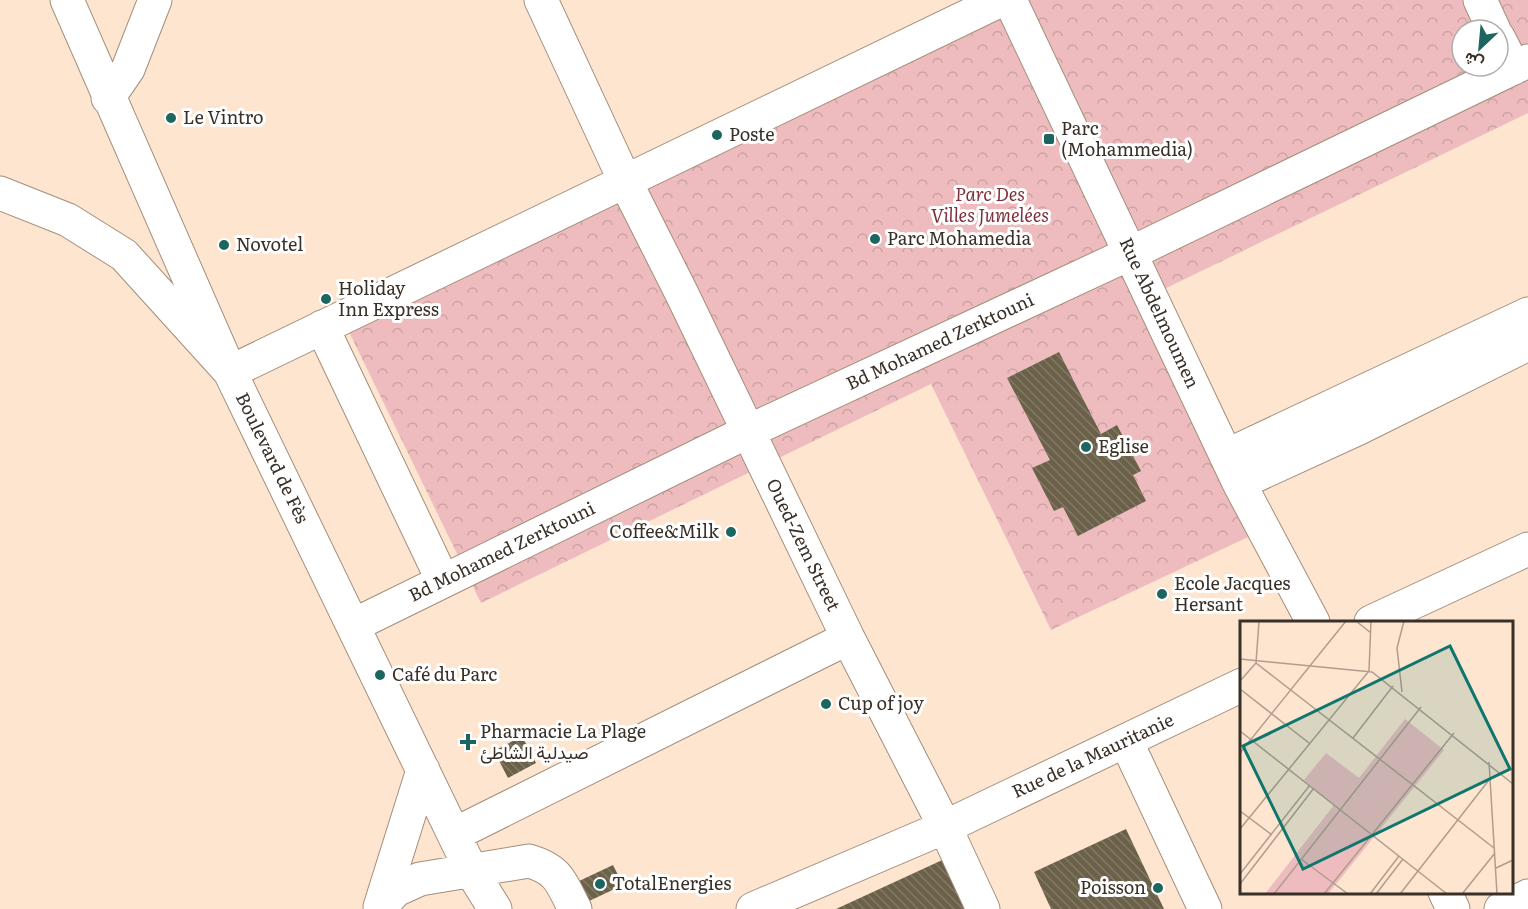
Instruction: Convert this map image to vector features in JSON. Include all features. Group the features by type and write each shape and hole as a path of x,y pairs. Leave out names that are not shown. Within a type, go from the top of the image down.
{"street":[{"name":"Boulevard de Fès","path":"67,0 108,99 230,372 472,872 495,909"},
{"path":"108,99 128,69 155,0"},
{"name":"Oued-Zem Street","path":"541,0 625,181 848,639 945,827 983,909"},
{"path":"0,193 68,220 124,255 230,372 1001,0"},
{"name":"Rue Abdelmoumen","path":"1010,0 1233,469 1312,621"},
{"path":"1479,0 1488,18"},
{"path":"1510,52 1521,65"},
{"name":"Bd Mohamed Zerktouni","path":"354,625 748,431 1131,253 1521,65"},
{"path":"1233,469 1528,314"},
{"path":"322,327 443,581"},
{"path":"1233,469 1359,428 1528,344"},
{"path":"1373,621 1528,549"},
{"path":"455,834 848,639"},
{"name":"Rue de la Mauritanie","path":"753,909 945,827 1240,686"},
{"path":"1126,741 1205,909"},
{"path":"380,907 423,770"},
{"path":"380,907 396,890 420,879 530,861 543,865 556,873 575,909"},
{"path":"1446,894 1453,909"},
{"path":"1501,909 1528,896"}],"green space":[{"name":"Parc Des Villes Jumelées","path":"986,0 1528,0 1528,113 1156,293 1263,530 1051,630 931,384 481,603 335,303"}],"building":[{"name":"Eglise","path":"1059,352 1101,434 1117,425 1141,471 1133,475 1146,501 1078,536 1063,507 1054,511 1032,468 1050,460 1007,378"},
{"path":"522,736 536,763 508,778 494,751"},
{"path":"1126,829 1164,909 1051,909 1034,872"},
{"path":"951,856 974,909 836,909"},
{"name":"TotalEnergies","path":"613,865 623,885 587,902 577,882"}],"place":[{"name":"Le Vintro","path":"171,118"},
{"name":"Poste","path":"717,135"},
{"name":"Parc (Mohammedia)","path":"1049,139"},
{"name":"Parc Mohamedia","path":"875,239"},
{"name":"Novotel","path":"224,245"},
{"name":"Holiday Inn Express","path":"326,299"},
{"name":"Eglise","path":"1086,447"},
{"name":"Coffee&Milk","path":"731,532"},
{"name":"Ecole Jacques Hersant","path":"1162,594"},
{"name":"Café du Parc","path":"380,675"},
{"name":"Cup of joy","path":"826,704"},
{"name":"Pharmacie La Plage صيدلية الشاطئ","path":"468,742"},
{"name":"TotalEnergies","path":"600,884"},
{"name":"Poisson","path":"1158,888"}]}
